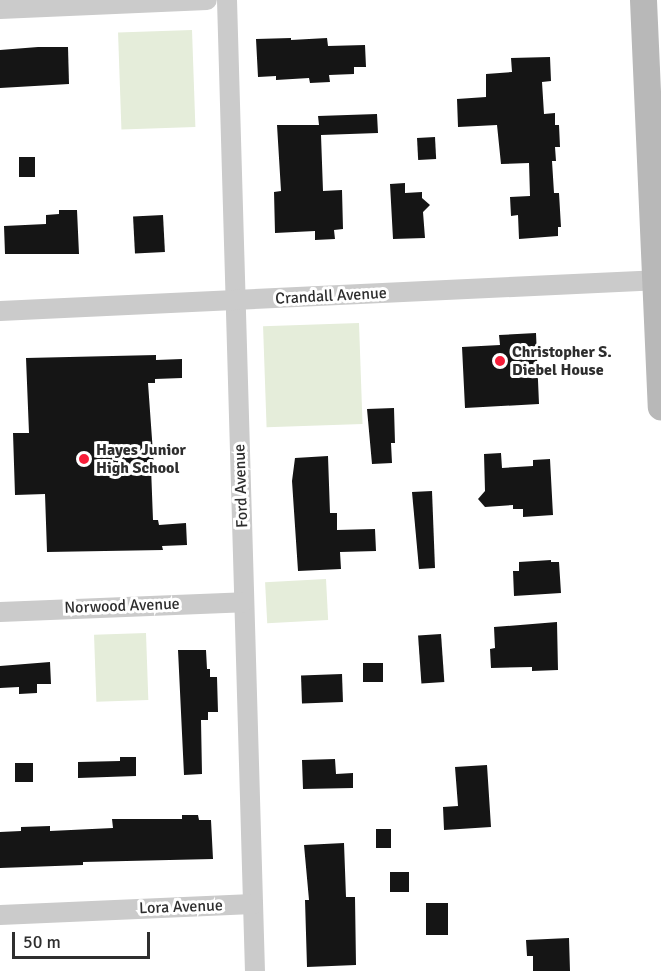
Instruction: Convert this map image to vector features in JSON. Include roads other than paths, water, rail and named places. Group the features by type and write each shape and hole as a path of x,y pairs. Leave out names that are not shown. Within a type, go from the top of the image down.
{"street":[{"path":"0,9 207,0"},
{"name":"Ford Avenue","path":"227,0 255,971"},
{"path":"650,16 661,407"},
{"name":"Crandall Avenue","path":"0,311 658,280"},
{"name":"Norwood Avenue","path":"0,612 244,602"},
{"name":"Lora Avenue","path":"0,915 254,904"}],"place":[{"name":"Christopher S. Diebel House","path":"500,361"},
{"name":"Hayes Junior High School","path":"84,459"}]}
